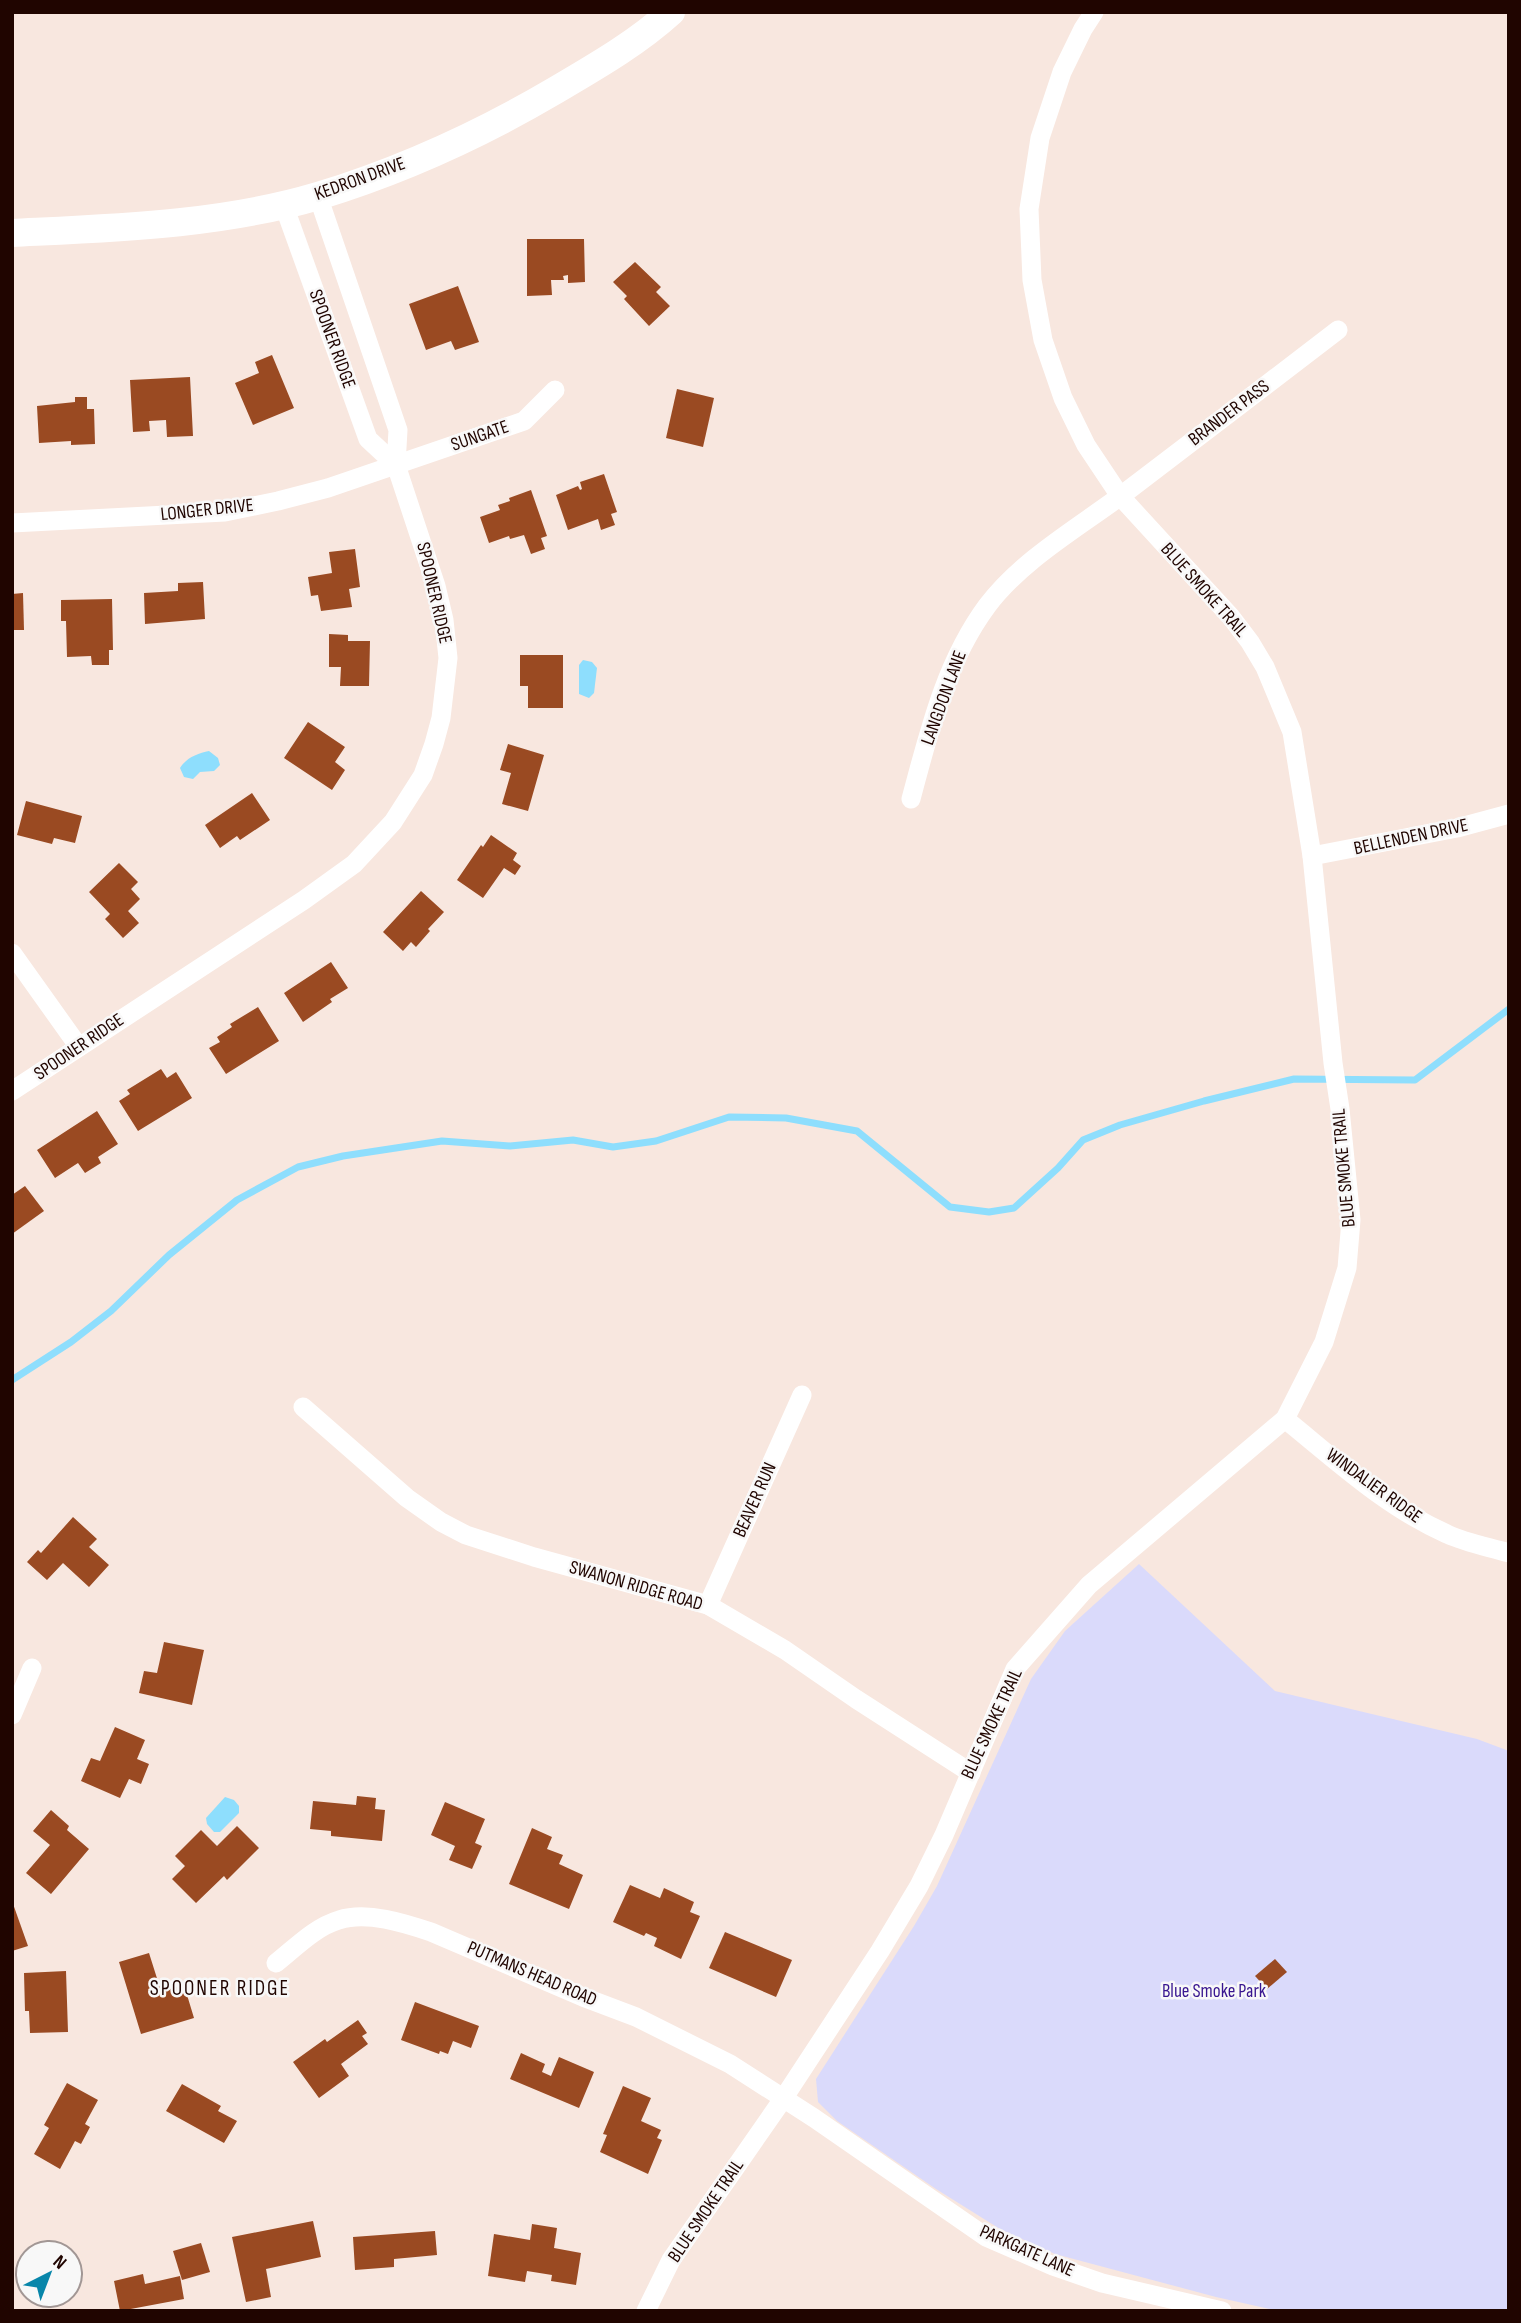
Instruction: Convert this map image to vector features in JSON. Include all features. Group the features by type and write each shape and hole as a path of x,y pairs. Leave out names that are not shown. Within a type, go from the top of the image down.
{"street":[{"name":"KEDRON DRIVE","path":"12,233 157,224 226,215 318,196 444,147 527,107 597,66 671,12"},
{"name":"BLUE SMOKE TRAIL","path":"646,2311 671,2260 783,2099 880,1951 919,1886 1015,1668 1089,1584 1285,1419 1324,1342 1347,1268 1351,1220 1312,856 1292,732 1265,667 1231,617 1120,496 1086,446 1063,398 1043,340 1032,280 1029,209 1040,138 1062,72 1094,12"},
{"name":"SPOONER RIDGE","path":"12,1091 304,900 354,864 393,822 423,775 441,718 448,658 444,620 436,586 396,465 398,430 318,196"},
{"name":"SPOONER RIDGE","path":"283,203 368,439 396,465"},
{"name":"BRANDER PASS","path":"1120,496 1338,330"},
{"name":"SUNGATE","path":"396,465 524,421 555,390"},
{"name":"LONGER DRIVE","path":"12,523 225,512 291,498 396,465"},
{"name":"LANGDON LANE","path":"911,799 936,709 958,654 987,606 1016,575 1120,496"},
{"name":"BELLENDEN DRIVE","path":"1312,856 1446,831 1509,814"},
{"path":"12,953 79,1047"},
{"name":"BEAVER RUN","path":"708,1605 802,1395"},
{"name":"SWANON RIDGE ROAD","path":"303,1407 407,1498 441,1522 466,1535 534,1557 708,1605 785,1650 971,1773"},
{"name":"WINDALIER RIDGE","path":"1285,1419 1357,1478 1404,1512 1449,1535 1509,1553"},
{"path":"12,1715 32,1668"},
{"name":"PUTMANS HEAD ROAD","path":"276,1963 314,1933 338,1920 358,1916 407,1924 636,2017 730,2064 783,2099"},
{"name":"PARKGATE LANE","path":"783,2099 986,2237 1053,2266 1102,2283 1222,2311"}],"green space":[{"name":"Blue Smoke Park","path":"1139,1564 1275,1691 1477,1739 1509,1751 1509,2311 1279,2311 1055,2254 1000,2229 936,2189 837,2121 818,2102 816,2079 937,1886 1031,1679 1065,1631"}],"shaded area":[{"path":"583,660 592,662 597,668 594,693 589,698 579,694 579,665"},
{"path":"209,751 218,758 220,765 214,771 200,772 193,779 184,777 180,768 183,764"},
{"path":"225,1797 234,1800 239,1806 239,1813 220,1832 214,1832 207,1824 206,1818"}],"building":[{"path":"527,239 584,239 585,282 568,283 568,275 563,276 564,280 551,280 552,295 527,296"},
{"path":"635,262 661,287 656,292 670,306 649,326 624,299 627,296 613,282"},
{"path":"458,286 479,342 455,350 451,341 426,350 409,304"},
{"path":"272,355 294,408 253,425 235,383 259,373 255,362"},
{"path":"190,377 193,436 167,437 166,420 149,421 150,431 133,432 130,380"},
{"path":"677,389 714,398 703,447 666,438"},
{"path":"75,397 87,397 87,409 94,409 95,444 71,445 71,441 39,443 37,406 75,402"},
{"path":"604,474 617,512 611,514 615,525 601,530 598,519 568,530 556,495 578,486 580,490 580,482"},
{"path":"531,490 547,536 541,538 545,549 531,554 524,535 510,539 509,536 489,543 480,517 500,510 498,505 510,501 509,498"},
{"path":"355,549 360,587 349,589 352,607 321,611 318,595 311,596 308,577 332,573 329,552"},
{"path":"203,582 205,619 145,624 144,593 178,591 178,583"},
{"path":"23,593 24,630 12,630 12,594"},
{"path":"112,599 113,650 109,650 109,665 92,665 91,656 67,657 66,621 61,621 61,600"},
{"path":"329,634 348,635 348,641 370,641 369,686 340,686 341,667 329,667"},
{"path":"520,655 563,655 563,708 528,708 528,686 520,686"},
{"path":"308,722 345,747 335,762 345,770 332,790 284,758"},
{"path":"508,744 544,755 528,811 502,804 511,773 500,770"},
{"path":"252,793 270,820 240,840 237,836 220,848 205,825"},
{"path":"26,801 82,816 75,843 54,838 52,844 17,835"},
{"path":"491,835 517,853 513,860 521,866 515,875 504,868 483,898 457,880"},
{"path":"119,863 138,882 131,889 140,899 128,911 139,923 123,938 105,919 110,914 89,892"},
{"path":"421,891 444,912 416,947 411,942 403,951 383,932"},
{"path":"331,962 348,988 303,1022 284,993"},
{"path":"258,1007 279,1041 226,1074 209,1048 220,1042 217,1037 232,1027 230,1024"},
{"path":"161,1069 167,1078 176,1072 192,1098 138,1131 119,1101 130,1094 127,1090"},
{"path":"97,1111 118,1144 98,1157 101,1163 85,1173 78,1163 55,1178 37,1150"},
{"path":"25,1186 44,1211 12,1234 12,1195"},
{"path":"73,1517 97,1539 89,1547 109,1565 89,1587 63,1563 47,1580 27,1562 38,1550 41,1553"},
{"path":"164,1642 204,1650 192,1705 139,1693 144,1671 157,1673"},
{"path":"115,1727 145,1740 137,1759 149,1764 141,1784 129,1779 120,1798 81,1781 91,1758 100,1761"},
{"path":"357,1796 376,1798 375,1809 385,1810 382,1841 331,1836 331,1831 310,1829 313,1801 356,1805"},
{"path":"445,1802 485,1819 475,1843 482,1846 472,1869 449,1860 455,1846 431,1835"},
{"path":"51,1810 69,1826 67,1830 89,1849 51,1894 26,1873 50,1845 33,1831"},
{"path":"237,1826 259,1848 227,1880 224,1876 196,1903 172,1879 185,1866 175,1856 201,1830 217,1846"},
{"path":"532,1828 552,1837 547,1849 563,1855 559,1864 583,1875 569,1909 509,1884"},
{"path":"630,1885 660,1898 664,1888 694,1902 690,1912 700,1916 681,1959 654,1946 657,1938 646,1933 644,1936 613,1922"},
{"path":"12,1901 28,1946 12,1951"},
{"path":"725,1932 792,1960 776,1997 709,1968"},
{"path":"149,1953 161,1991 184,1985 194,2018 141,2034 119,1962"},
{"path":"1275,1959 1287,1972 1267,1989 1255,1976"},
{"path":"66,1971 68,2032 30,2033 29,2011 25,2011 24,1973"},
{"path":"415,2002 479,2026 471,2048 453,2041 448,2054 440,2051 439,2054 401,2040"},
{"path":"358,2020 367,2033 362,2036 368,2044 341,2064 349,2076 319,2098 293,2062"},
{"path":"521,2053 545,2064 542,2072 551,2076 559,2057 594,2072 579,2108 510,2079"},
{"path":"67,2083 98,2100 85,2124 90,2127 81,2144 75,2141 60,2169 34,2154 49,2128 44,2125"},
{"path":"182,2084 221,2106 218,2111 237,2121 224,2143 166,2111"},
{"path":"623,2086 651,2098 641,2121 661,2130 657,2138 662,2140 648,2174 600,2152 607,2135 603,2134"},
{"path":"313,2221 321,2257 266,2269 271,2297 246,2302 232,2237"},
{"path":"532,2224 557,2228 554,2248 581,2253 576,2285 551,2281 552,2275 527,2271 525,2282 488,2276 494,2234 530,2240"},
{"path":"435,2231 437,2255 394,2259 394,2267 355,2270 353,2237"},
{"path":"201,2243 210,2272 182,2280 173,2251"},
{"path":"143,2274 145,2284 180,2276 184,2299 120,2311 114,2281"}],"waterway":[{"path":"12,1380 71,1342 111,1311 169,1255 237,1200 298,1167 343,1156 442,1141 510,1146 573,1140 613,1147 656,1141 729,1117 786,1118 857,1131 950,1207 989,1212 1014,1208 1058,1168 1083,1140 1120,1125 1294,1079 1415,1080 1509,1009"}],"district":[{"name":"SPOONER RIDGE","path":"220,1988"}]}
